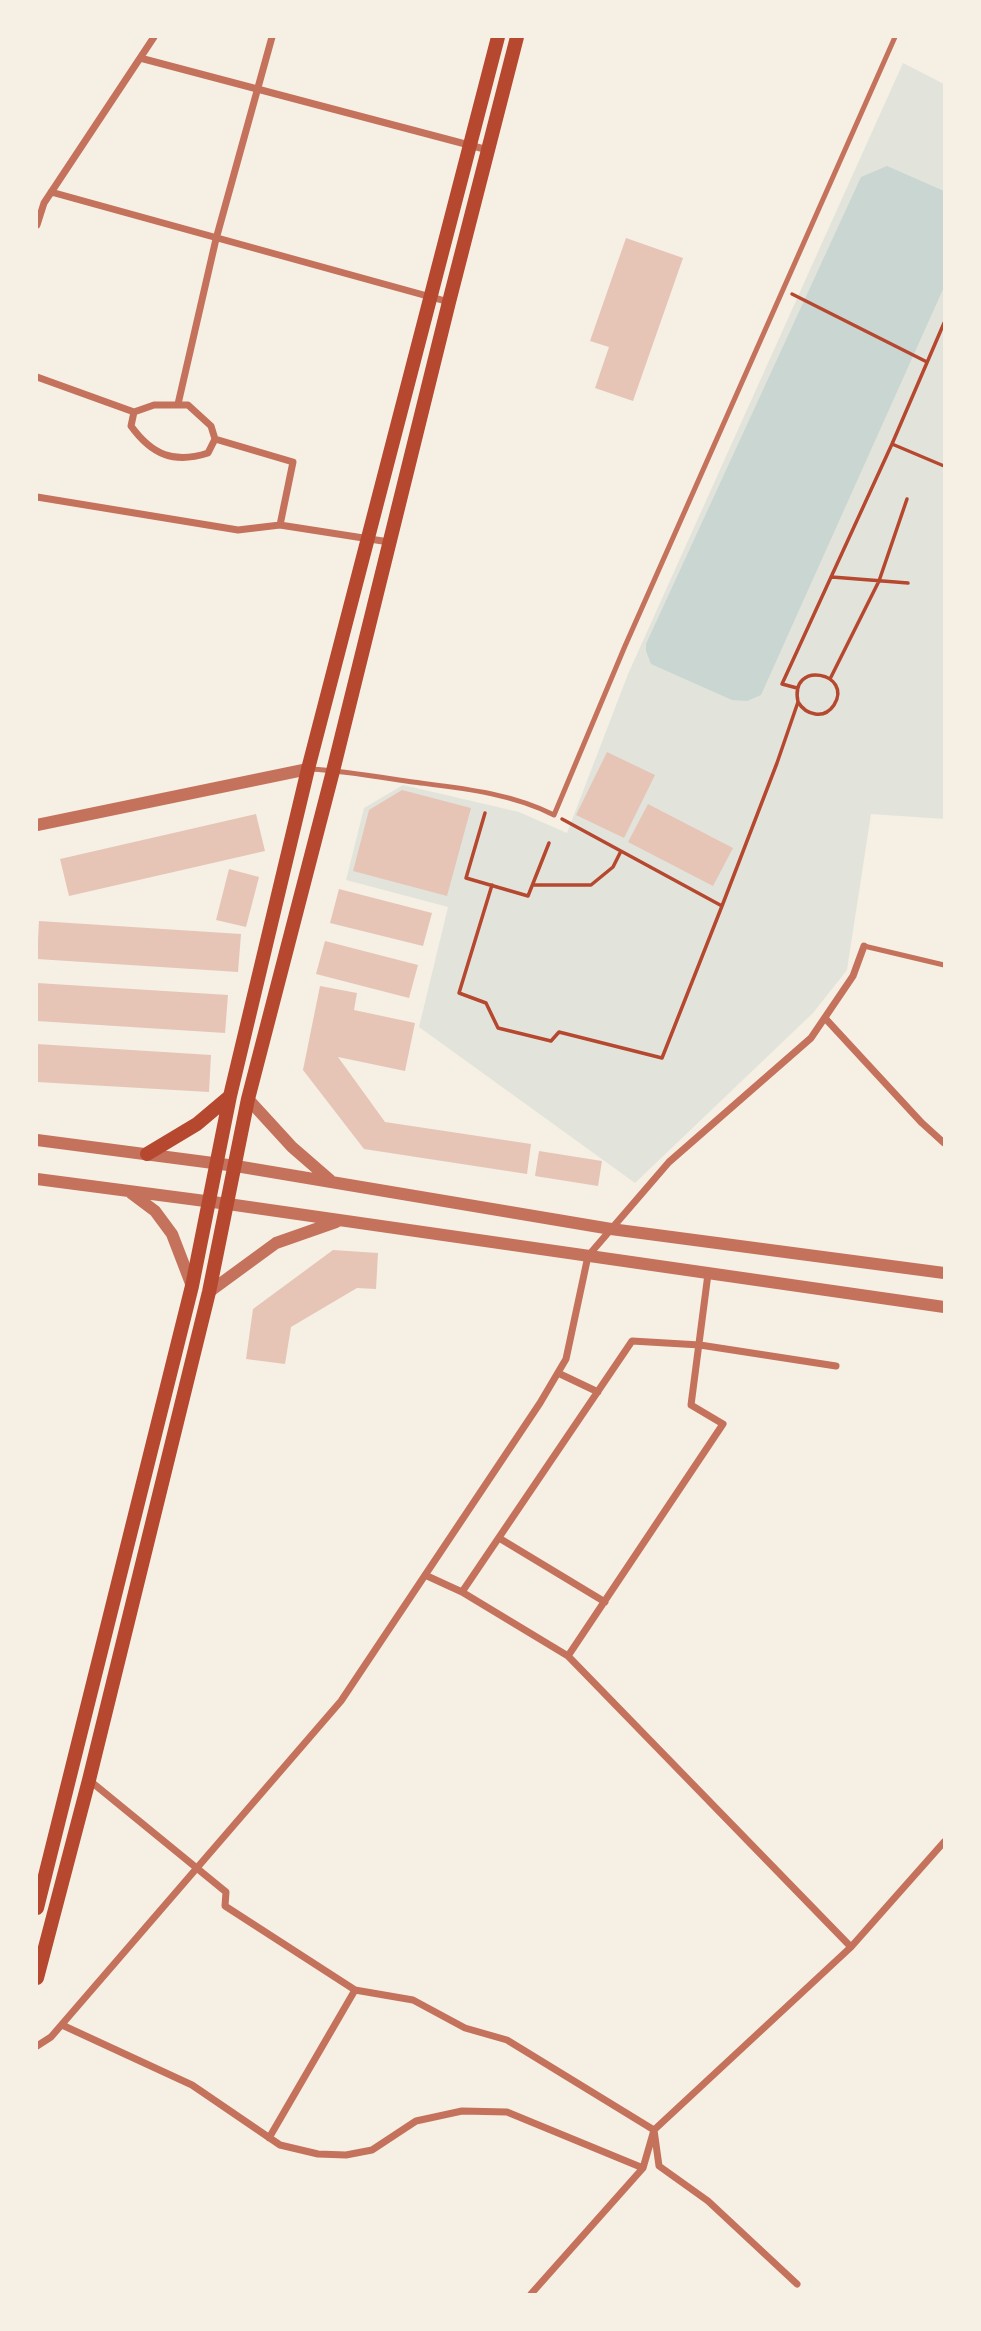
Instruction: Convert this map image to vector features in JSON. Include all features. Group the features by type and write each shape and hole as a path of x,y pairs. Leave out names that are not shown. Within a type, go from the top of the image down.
{"main road":[{"path":"37,1908 192,1286 230,1096 308,769 498,37"},
{"path":"37,1978 89,1780 209,1292 248,1099 517,37"},
{"path":"147,1154 197,1124 230,1096"}],"street":[{"path":"37,225 44,203 154,37"},
{"path":"178,404 216,239 272,37"},
{"path":"140,58 488,150"},
{"path":"51,192 449,302"},
{"path":"37,377 134,412 154,405 188,405 211,426 215,439 208,453 190,459 163,455 143,442 131,426 134,412"},
{"path":"215,439 293,462 280,525"},
{"path":"37,497 238,530 280,525 389,542"},
{"path":"37,825 308,769"},
{"path":"37,2046 51,2037 62,2025 341,1701 566,1359 588,1256 668,1162 811,1038 853,976 864,946"},
{"path":"825,1018 922,1123 944,1143"},
{"path":"248,1099 292,1147 333,1183"},
{"path":"37,1140 218,1163 611,1229 944,1273"},
{"path":"37,1179 944,1307"},
{"path":"128,1191 155,1211 172,1234 192,1286"},
{"path":"209,1292 276,1243 338,1221"},
{"path":"568,1656 723,1424 691,1405 708,1274"},
{"path":"462,1592 632,1341 700,1345 836,1366"},
{"path":"558,1373 598,1392"},
{"path":"499,1538 605,1602"},
{"path":"425,1575 462,1592 568,1656 851,1947"},
{"path":"89,1780 226,1892 225,1906 355,1990 413,2000 465,2028 507,2040 654,2130"},
{"path":"531,2294 643,2168 654,2130 851,1947 944,1842"},
{"path":"269,2138 355,1990"},
{"path":"62,2025 192,2085 280,2146 318,2154 346,2155 372,2150 416,2121 462,2111 507,2112 643,2168"},
{"path":"654,2130 659,2166 708,2201 797,2284"}],"lane":[{"path":"308,769 504,797 539,807 554,815 625,646 895,37"},
{"path":"864,946 944,965"}],"path":[{"path":"799,299 928,362"},
{"path":"797,688 782,684 944,323"},
{"path":"892,444 944,466"},
{"path":"830,679 879,581 907,499"},
{"path":"832,577 908,583"},
{"path":"492,885 458,993 486,1003 498,1028 551,1041 559,1032 662,1058 777,763 798,702 797,688 805,678 818,674 835,684 837,697 831,709 820,715 802,708 798,702"},
{"path":"485,813 466,878 528,896 550,843"},
{"path":"554,815 722,905"},
{"path":"533,885 591,885 613,867 621,851"}],"shaded area":[{"path":"903,63 944,84 944,819 871,814 847,970 813,1013 635,1183 419,1027 448,907 346,880 364,808 403,785 519,812 567,833 628,674"},
{"path":"887,166 944,191 944,287 761,695 747,701 732,700 651,664 646,644 861,177"}],"building":[{"path":"626,238 683,258 633,401 595,388 609,347 590,341"},
{"path":"607,752 655,775 624,838 576,815"},
{"path":"402,790 471,808 447,896 353,871 369,810"},
{"path":"648,804 733,848 713,886 628,842"},
{"path":"256,814 265,851 69,896 60,859"},
{"path":"229,869 259,877 246,927 216,920"},
{"path":"339,889 432,913 423,946 330,923"},
{"path":"39,921 241,934 238,972 37,959"},
{"path":"325,941 418,965 409,998 316,974"},
{"path":"37,983 228,995 225,1033 37,1021"},
{"path":"320,986 357,993 354,1010 415,1023 405,1071 338,1057 385,1122 531,1144 527,1174 364,1149 303,1070"},
{"path":"37,1044 211,1055 209,1092 37,1082"},
{"path":"539,1151 602,1161 598,1186 535,1176"},
{"path":"333,1250 378,1253 376,1289 357,1288 291,1327 285,1364 246,1359 253,1309"}]}
